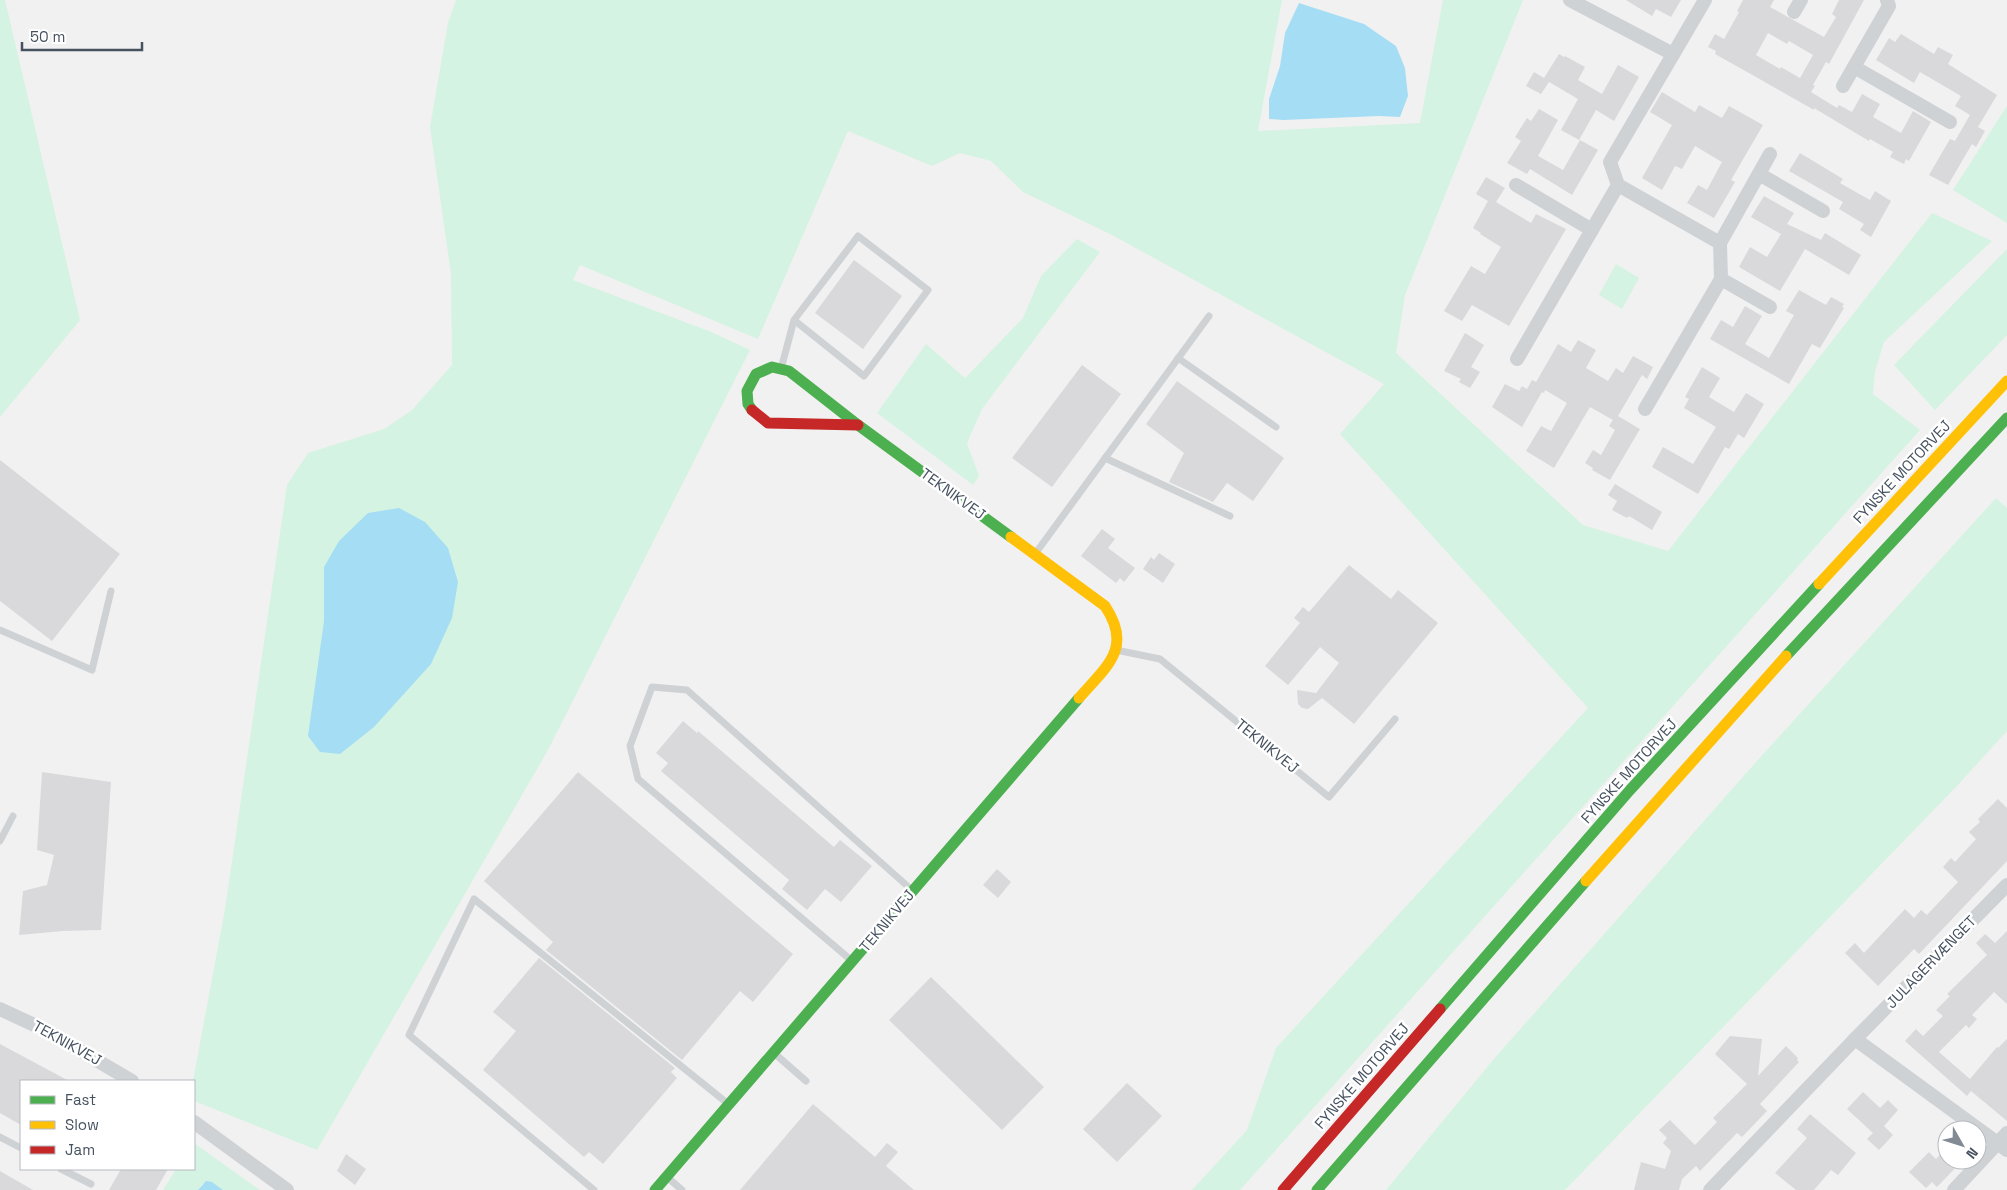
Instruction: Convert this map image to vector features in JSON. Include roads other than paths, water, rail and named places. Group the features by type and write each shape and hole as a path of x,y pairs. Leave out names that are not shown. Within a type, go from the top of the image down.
{"main road":[{"path":"781,369 772,367 756,374 746,391 748,404 756,414 768,423 858,425"},
{"name":"TEKNIKVEJ","path":"655,1190 1109,663 1116,650 1120,636 1114,618 1105,606 858,425 789,371 781,369"},
{"name":"FYNSKE MOTORVEJ","path":"1283,1190 1630,790 1820,581 2007,381"},
{"path":"1317,1190 1650,807 1848,589 2007,418"}],"street":[{"path":"1570,0 1673,54"},
{"path":"1705,0 1610,162 1618,185 1720,243"},
{"path":"1843,86 1889,6 1887,0"},
{"path":"1854,67 1950,122"},
{"path":"1646,409 1720,279 1720,243 1770,154"},
{"path":"1759,174 1823,211"},
{"path":"1516,185 1592,230"},
{"path":"1517,359 1618,185"},
{"path":"1720,279 1770,307"},
{"name":"JULAGERVÆNGET","path":"1710,1190 2007,885"},
{"name":"TEKNIKVEJ","path":"0,1009 45,1030 130,1080"},
{"path":"1855,1039 2002,1147"},
{"path":"195,1123 287,1190"},
{"path":"1954,1190 2002,1147 2007,1133"}],"lane":[{"path":"781,369 794,320 858,236 928,290 864,376 794,320"},
{"path":"1035,554 1209,316"},
{"path":"1178,358 1276,427"},
{"path":"1105,458 1230,516"},
{"path":"0,630 92,670 111,591"},
{"name":"TEKNIKVEJ","path":"1116,650 1160,659 1329,797 1395,719"},
{"path":"853,962 638,780 630,746 652,687 687,690 913,891"},
{"path":"0,841 13,816"},
{"path":"594,1190 408,1035 474,900 729,1105"},
{"path":"774,1053 806,1080"},
{"path":"0,1137 20,1147"},
{"path":"63,1170 91,1184"},
{"path":"667,1176 682,1190"}],"water":[{"path":"1299,3 1364,24 1396,46 1405,68 1408,96 1400,117 1269,119 1269,99 1280,66 1285,33"},
{"path":"399,508 425,522 448,548 458,582 452,618 431,664 374,727 340,754 320,752 308,736 324,621 324,567 339,541 368,513"},
{"path":"206,1181 212,1182 223,1190 198,1190"}]}
